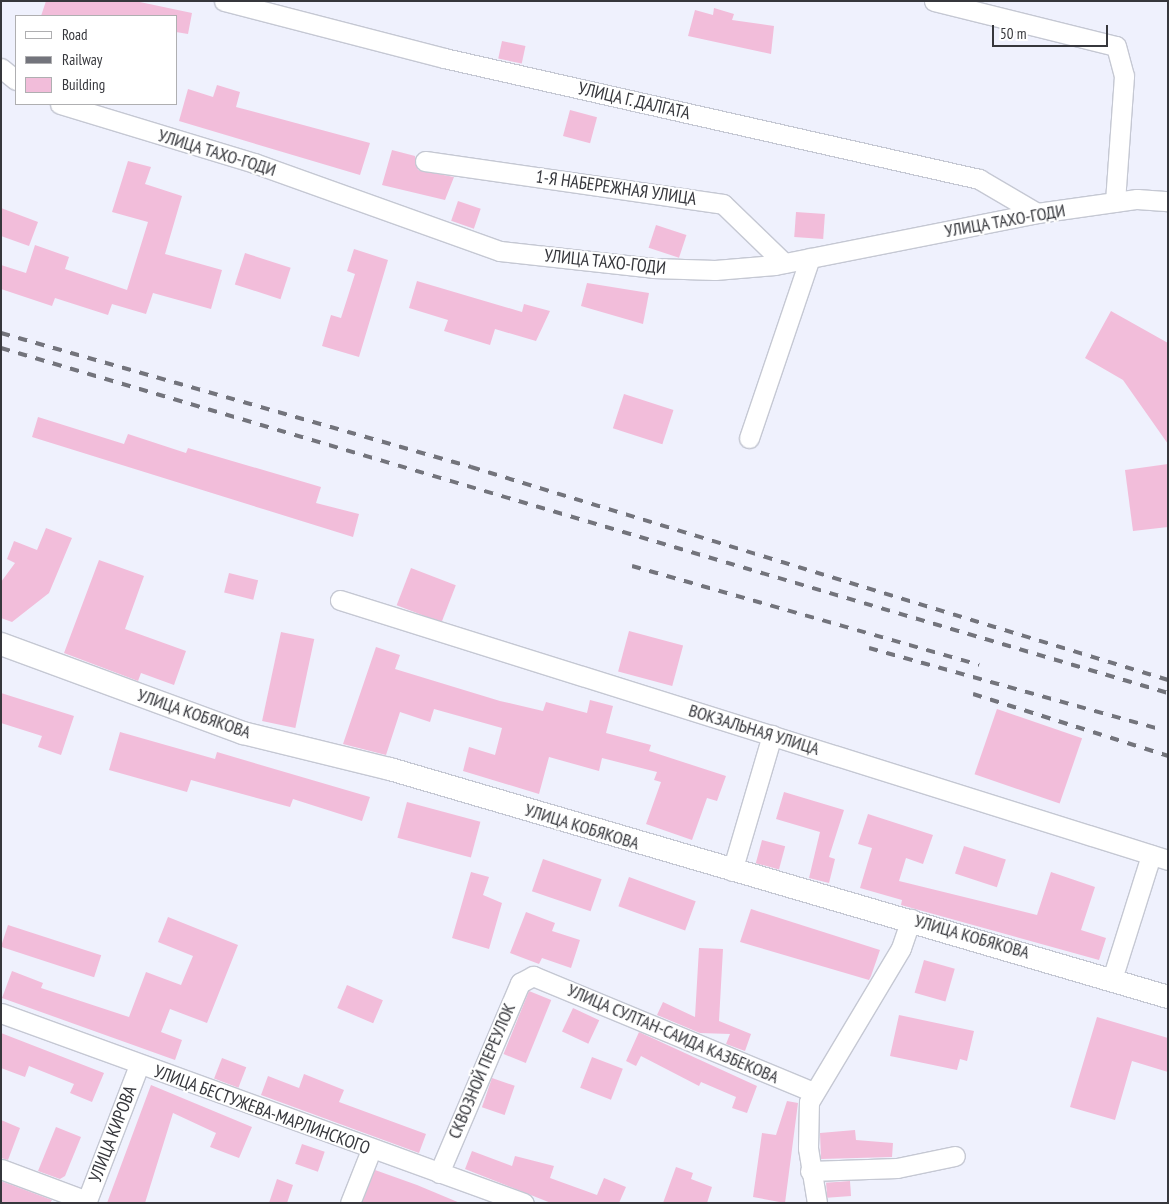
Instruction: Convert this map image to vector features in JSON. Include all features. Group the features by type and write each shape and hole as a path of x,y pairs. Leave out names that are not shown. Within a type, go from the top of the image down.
{"street":[{"name":"УЛИЦА Г. ДАЛГАТА","path":"224,1 444,58 979,179 1037,214"},
{"path":"934,1 1116,46 1124,76 1114,202"},
{"path":"1,68 15,79"},
{"name":"УЛИЦА ТАХО-ГОДИ","path":"63,105 254,163 500,251 688,269 784,263 1037,214 1114,202 1168,201"},
{"name":"1-Я НАБЕРЕЖНАЯ УЛИЦА","path":"425,161 722,204 784,263"},
{"path":"748,438 810,258"},
{"name":"ВОКЗАЛЬНАЯ УЛИЦА","path":"340,600 1159,858"},
{"name":"УЛИЦА КОБЯКОВА","path":"1,644 243,733 390,769 732,872 911,919 1168,997"},
{"path":"732,872 772,735"},
{"path":"1112,979 1159,858"},
{"path":"817,1203 810,1171 807,1117 813,1092 901,948 911,919"},
{"name":"УЛИЦА СУЛТАН-САИДА КАЗБЕКОВА","path":"533,976 813,1092"},
{"name":"СКВОЗНОЙ ПЕРЕУЛОК","path":"439,1173 520,983 533,976"},
{"name":"УЛИЦА БЕСТУЖЕВА-МАРЛИНСКОГО","path":"1,1013 371,1150 524,1203"},
{"name":"УЛИЦА КИРОВА","path":"87,1202 139,1065"},
{"path":"350,1203 371,1150"},
{"path":"810,1171 890,1169 955,1156"},
{"path":"1,1169 87,1202"}],"building":[{"path":"46,1 135,1 192,13 188,34 178,32 178,15 41,15"},
{"path":"714,8 734,14 732,20 774,26 771,54 688,36 695,10 713,15"},
{"path":"502,41 525,46 522,64 498,59"},
{"path":"217,85 240,92 236,107 370,143 360,175 179,121 188,89 213,97"},
{"path":"570,110 597,117 590,143 563,136"},
{"path":"392,150 415,156 418,170 454,177 445,200 382,185"},
{"path":"128,161 151,167 145,184 182,196 165,254 222,270 211,309 153,293 146,314 112,304 108,315 55,298 52,306 1,289 1,265 26,273 35,245 69,257 65,269 127,290 148,222 112,212"},
{"path":"458,201 481,209 474,229 451,221"},
{"path":"1,208 38,222 29,246 1,236"},
{"path":"796,212 825,214 823,239 794,237"},
{"path":"656,225 686,235 679,258 649,248"},
{"path":"354,249 388,260 359,357 322,346 331,315 341,318 355,274 347,271"},
{"path":"245,253 291,268 280,299 235,284"},
{"path":"417,281 522,312 524,304 550,311 536,341 495,329 490,345 444,331 448,320 409,308"},
{"path":"587,283 649,293 643,324 581,306"},
{"path":"1111,311 1168,343 1168,444 1123,380 1085,358"},
{"path":"624,394 673,410 662,444 613,428"},
{"path":"38,417 124,444 128,434 186,453 188,448 321,487 316,503 359,514 353,537 32,437"},
{"path":"1168,464 1168,527 1133,531 1125,470"},
{"path":"46,528 72,538 49,593 12,622 1,618 1,582 15,563 7,559 14,541 37,550"},
{"path":"99,560 144,576 125,629 186,651 174,685 141,673 138,681 64,653"},
{"path":"411,568 456,585 441,623 397,605"},
{"path":"229,573 258,580 253,600 224,592"},
{"path":"629,631 683,645 672,686 618,672"},
{"path":"281,632 314,639 295,728 262,721"},
{"path":"376,647 400,655 395,669 500,701 543,711 546,702 587,713 590,700 613,706 606,733 651,745 649,751 726,776 717,801 707,798 692,840 646,824 661,782 654,780 657,772 602,758 599,771 549,757 539,794 463,771 469,747 495,755 502,728 434,709 430,722 400,712 386,755 343,744"},
{"path":"1,693 74,716 61,755 38,747 42,736 1,723"},
{"path":"997,709 1082,738 1060,804 975,774"},
{"path":"120,732 215,759 217,752 370,797 362,821 293,799 290,807 191,780 187,792 109,770"},
{"path":"784,792 844,810 829,857 835,859 829,883 809,878 820,832 776,819"},
{"path":"407,802 480,822 471,857 397,838"},
{"path":"868,814 933,835 923,864 906,858 899,881 1037,915 1051,872 1095,887 1081,930 1106,938 1099,960 901,905 902,900 860,888 872,848 858,844"},
{"path":"762,840 785,846 779,869 756,863"},
{"path":"964,846 1006,860 997,887 955,874"},
{"path":"543,859 602,879 591,911 532,891"},
{"path":"471,872 489,877 483,895 502,903 489,949 452,938"},
{"path":"629,877 696,901 685,930 618,906"},
{"path":"751,909 880,950 869,980 740,942"},
{"path":"526,912 555,923 552,931 580,940 571,968 542,958 539,964 510,953"},
{"path":"168,917 238,945 207,1023 170,1009 161,1032 182,1040 175,1060 2,998 12,971 43,983 41,988 129,1017 146,972 181,985 193,956 158,942"},
{"path":"8,925 101,955 94,977 1,947"},
{"path":"699,948 723,949 719,1021 751,1034 745,1051 726,1044 730,1034 700,1033 657,1015 663,1002 695,1017"},
{"path":"924,960 955,969 945,1002 915,993"},
{"path":"347,985 383,1000 373,1023 337,1008"},
{"path":"529,991 551,1000 526,1063 504,1054"},
{"path":"573,1008 599,1020 588,1044 562,1032"},
{"path":"899,1015 974,1031 967,1061 960,1059 957,1070 890,1056"},
{"path":"1097,1017 1168,1038 1168,1072 1132,1061 1115,1120 1070,1107"},
{"path":"639,1032 757,1086 747,1113 732,1108 736,1097 701,1082 699,1086 641,1056 636,1066 626,1061"},
{"path":"1,1033 104,1073 92,1102 70,1093 74,1084 29,1066 25,1077 1,1068"},
{"path":"592,1057 623,1069 611,1100 580,1088"},
{"path":"222,1058 246,1067 238,1088 214,1079"},
{"path":"304,1074 344,1090 339,1102 426,1134 419,1153 261,1095 268,1076 299,1088"},
{"path":"492,1078 515,1086 505,1115 482,1107"},
{"path":"151,1085 252,1127 239,1158 210,1147 216,1133 173,1113 145,1203 107,1203"},
{"path":"787,1101 798,1103 785,1203 753,1197 762,1133 776,1135"},
{"path":"1,1120 20,1128 8,1160 1,1158"},
{"path":"56,1127 81,1137 65,1176 60,1179 38,1171"},
{"path":"855,1130 856,1140 893,1143 892,1157 821,1159 820,1133"},
{"path":"302,1144 325,1152 318,1172 295,1164"},
{"path":"472,1151 512,1166 515,1156 554,1166 550,1178 597,1195 604,1178 626,1187 619,1203 551,1203 465,1169"},
{"path":"676,1167 693,1173 691,1179 712,1187 707,1203 663,1203"},
{"path":"375,1170 417,1185 460,1203 362,1203"},
{"path":"277,1179 293,1185 287,1203 269,1203"},
{"path":"1,1181 52,1200 50,1203 1,1203"},
{"path":"850,1181 851,1196 827,1198 826,1183"}],"railway":[{"path":"1,333 471,467 1168,680"},
{"path":"1,348 1168,693"},
{"path":"632,566 979,665"},
{"path":"869,648 1159,729"},
{"path":"973,694 1168,756"}]}
